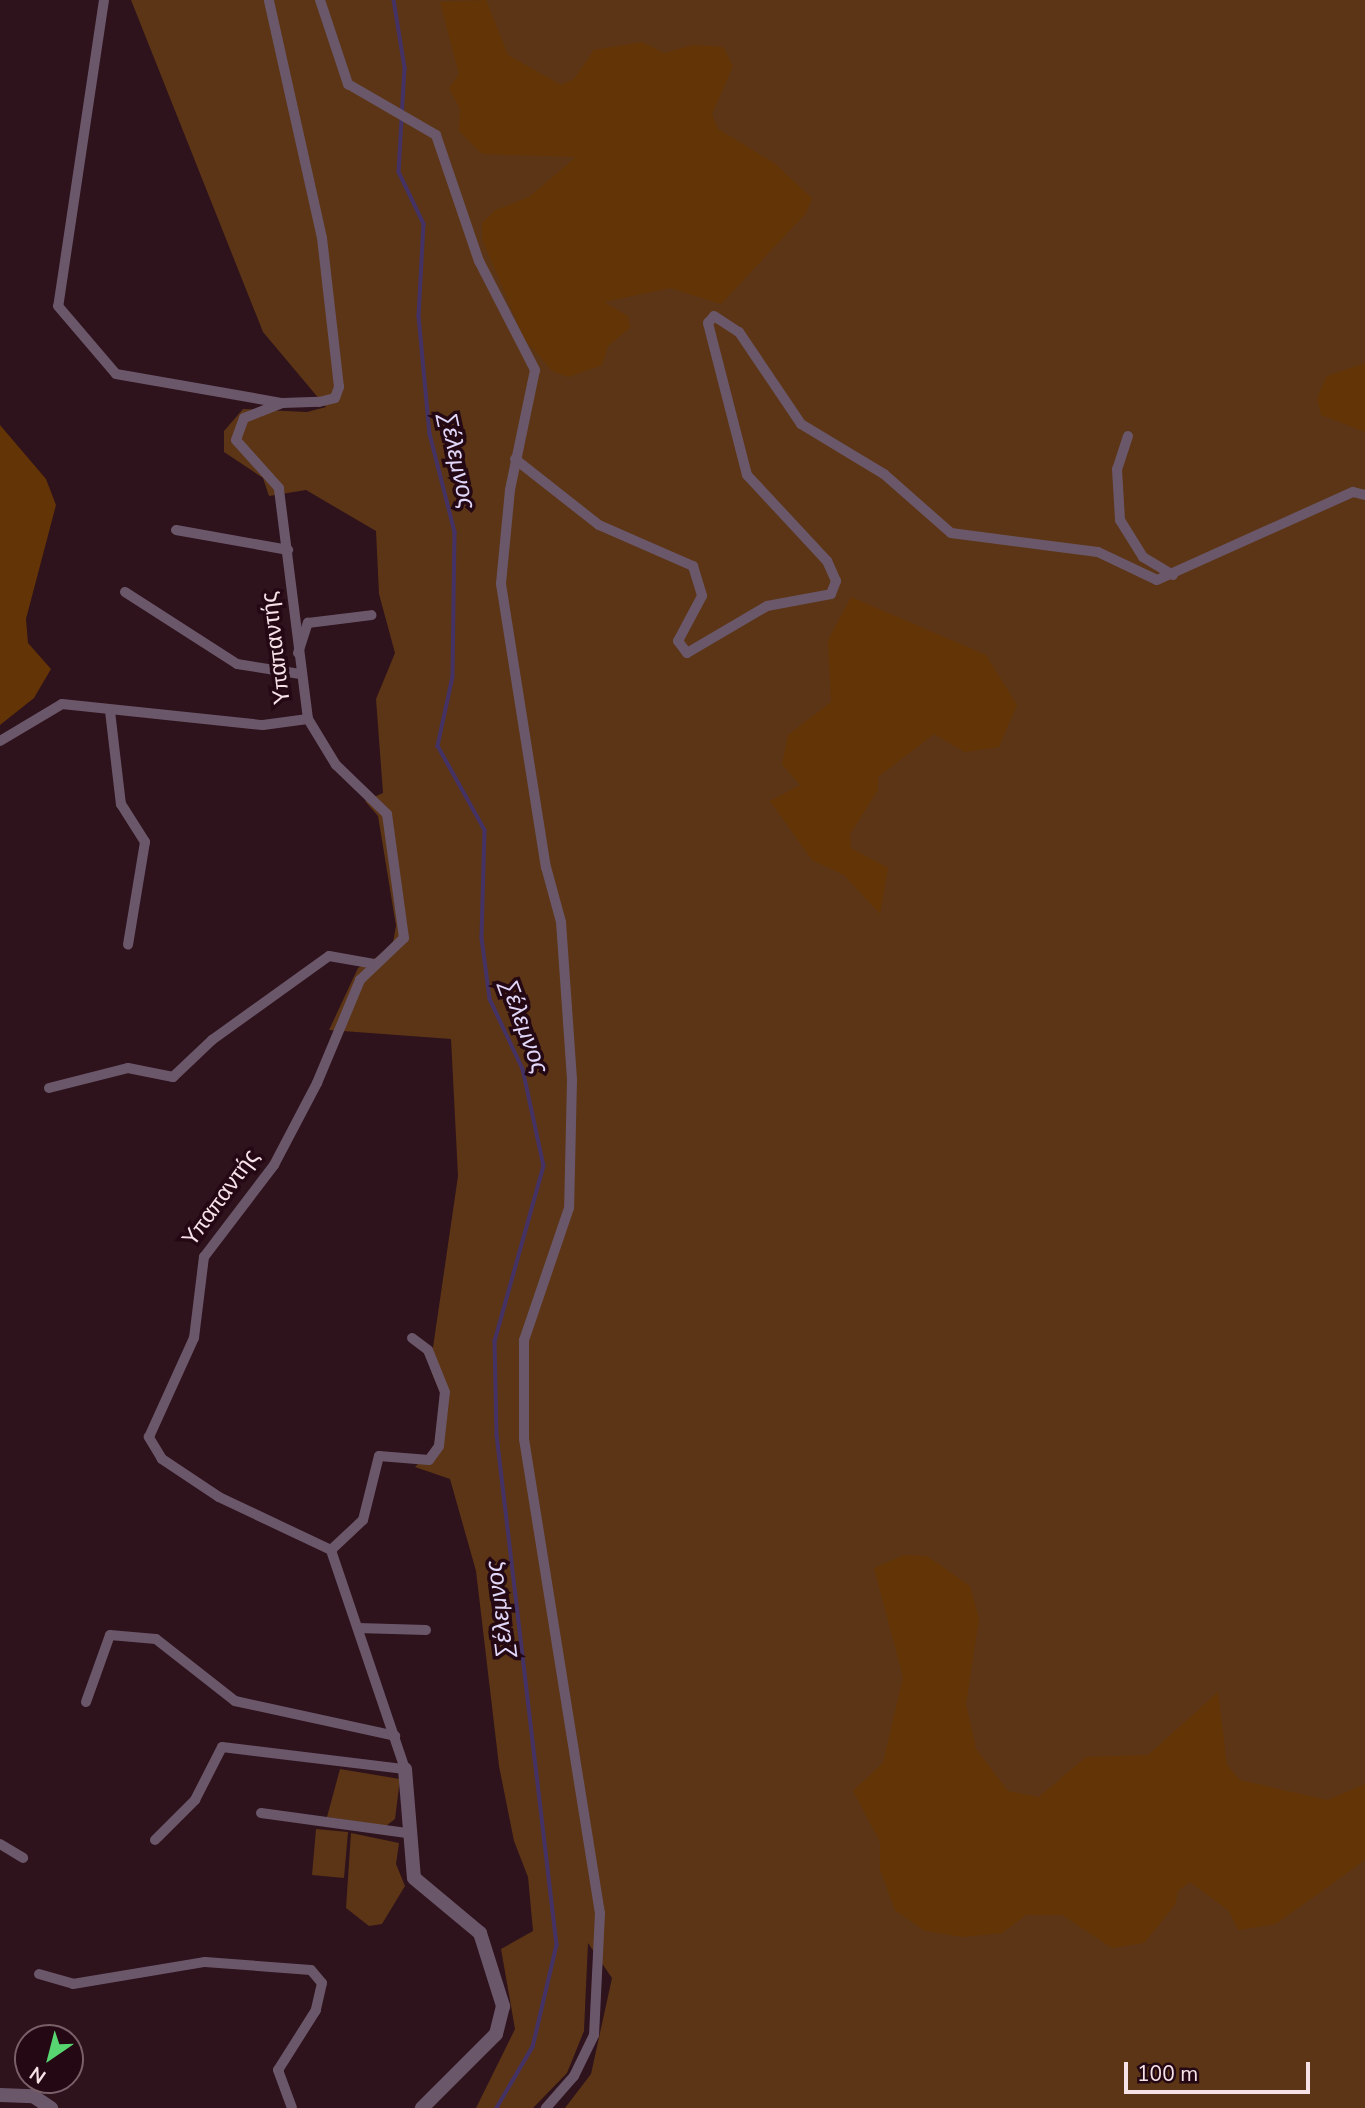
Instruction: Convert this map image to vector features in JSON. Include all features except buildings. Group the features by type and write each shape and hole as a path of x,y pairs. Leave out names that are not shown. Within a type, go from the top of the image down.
{"street":[{"path":"104,0 58,306 116,374 282,403 330,401 339,387 327,324 322,238 269,0"},
{"path":"320,0 348,84 422,122 442,146 479,261 535,370 515,459 503,536 503,616 530,742 546,867 561,922 572,1080 569,1208 524,1340 524,1439 600,1913 594,2035 574,2077 546,2108"},
{"path":"515,459 599,525 683,560 700,574 702,596 678,641 682,651 697,650 766,606 831,594 836,581 827,561 747,475 708,323 718,316 750,344 801,424 884,474 943,530 1098,552 1147,578 1173,575 1353,492 1365,495"},
{"name":"Υπαπαντής","path":"282,403 250,414 236,435 278,483 289,550 296,660 308,719 323,749 378,802 390,824 404,938 360,980 317,1083 274,1165 201,1264 190,1350 149,1430 157,1455 219,1497 331,1550"},
{"path":"1128,436 1117,469 1120,520 1143,557 1173,575"},
{"path":"176,530 289,550"},
{"path":"125,592 236,664 300,674"},
{"path":"296,660 308,622 372,615"},
{"path":"0,741 62,704 263,725 308,719"},
{"path":"110,711 121,804 145,842 128,945"},
{"path":"49,1088 128,1068 173,1077 212,1040 330,956 375,964"},
{"path":"412,1338 434,1359 445,1392 439,1446 429,1460 379,1456 363,1520 331,1550 405,1769 407,1833 414,1878 488,1945 503,2006 496,2034 422,2108"},
{"path":"358,1628 426,1630"},
{"path":"86,1702 110,1635 156,1639 235,1701 395,1735"},
{"path":"156,1840 195,1800 222,1746 405,1769"},
{"path":"261,1813 407,1833"},
{"path":"0,1844 23,1858"},
{"path":"39,1974 73,1984 205,1962 311,1970 322,1983 316,2010 278,2070 292,2108"},
{"path":"0,2095 33,2096 51,2108"}],"shaded area":[{"path":"131,0 1365,0 1365,2108 565,2108 591,2074 612,1978 588,1943 584,2031 567,2073 533,2108 476,2108 515,2029 501,1949 533,1931 528,1877 514,1841 499,1766 476,1571 450,1479 415,1467 433,1448 438,1429 440,1393 430,1368 458,1176 451,1039 329,1030 358,968 392,948 396,926 378,816 365,801 383,793 376,699 395,653 379,594 376,531 306,490 269,496 263,478 224,452 224,431 243,409 307,412 326,407 263,332"},
{"path":"486,0 508,55 561,85 574,79 594,50 642,42 664,53 693,45 723,47 733,66 712,114 718,129 774,163 812,198 806,213 721,304 670,288 604,302 628,316 630,328 608,346 602,365 568,377 552,371 524,338 482,239 482,223 496,210 529,197 576,157 482,154 459,131 460,109 449,88 459,74 440,2"},
{"path":"1365,363 1365,432 1321,415 1317,398 1327,376"},
{"path":"0,425 46,479 56,505 26,619 28,643 51,669 34,698 0,725"},
{"path":"851,597 986,655 1017,705 999,747 965,752 934,734 878,777 878,790 850,834 851,848 888,868 880,914 844,875 812,860 770,801 800,785 782,764 788,735 831,702 828,640"},
{"path":"904,1555 927,1556 970,1586 979,1619 966,1704 976,1749 1008,1791 1039,1797 1086,1757 1148,1755 1218,1692 1227,1765 1240,1780 1327,1800 1365,1784 1365,1860 1276,1924 1238,1930 1229,1911 1190,1882 1178,1891 1175,1905 1144,1943 1112,1948 1062,1915 1026,1915 1002,1933 963,1937 925,1931 895,1910 880,1870 880,1842 853,1791 883,1763 903,1677 874,1568"},
{"path":"340,1769 400,1779 395,1819 386,1826 327,1817"},
{"path":"316,1829 348,1832 344,1878 312,1875"},
{"path":"351,1833 399,1843 396,1864 405,1886 382,1924 369,1926 346,1908"}],"waterway":[{"name":"Σέλεμνος","path":"394,0 405,68 399,172 424,224 419,316 430,434 455,532 453,677 438,746 485,830 482,938 490,999 523,1069 544,1166 495,1341 497,1435 557,1945 533,2047 497,2108"}]}
